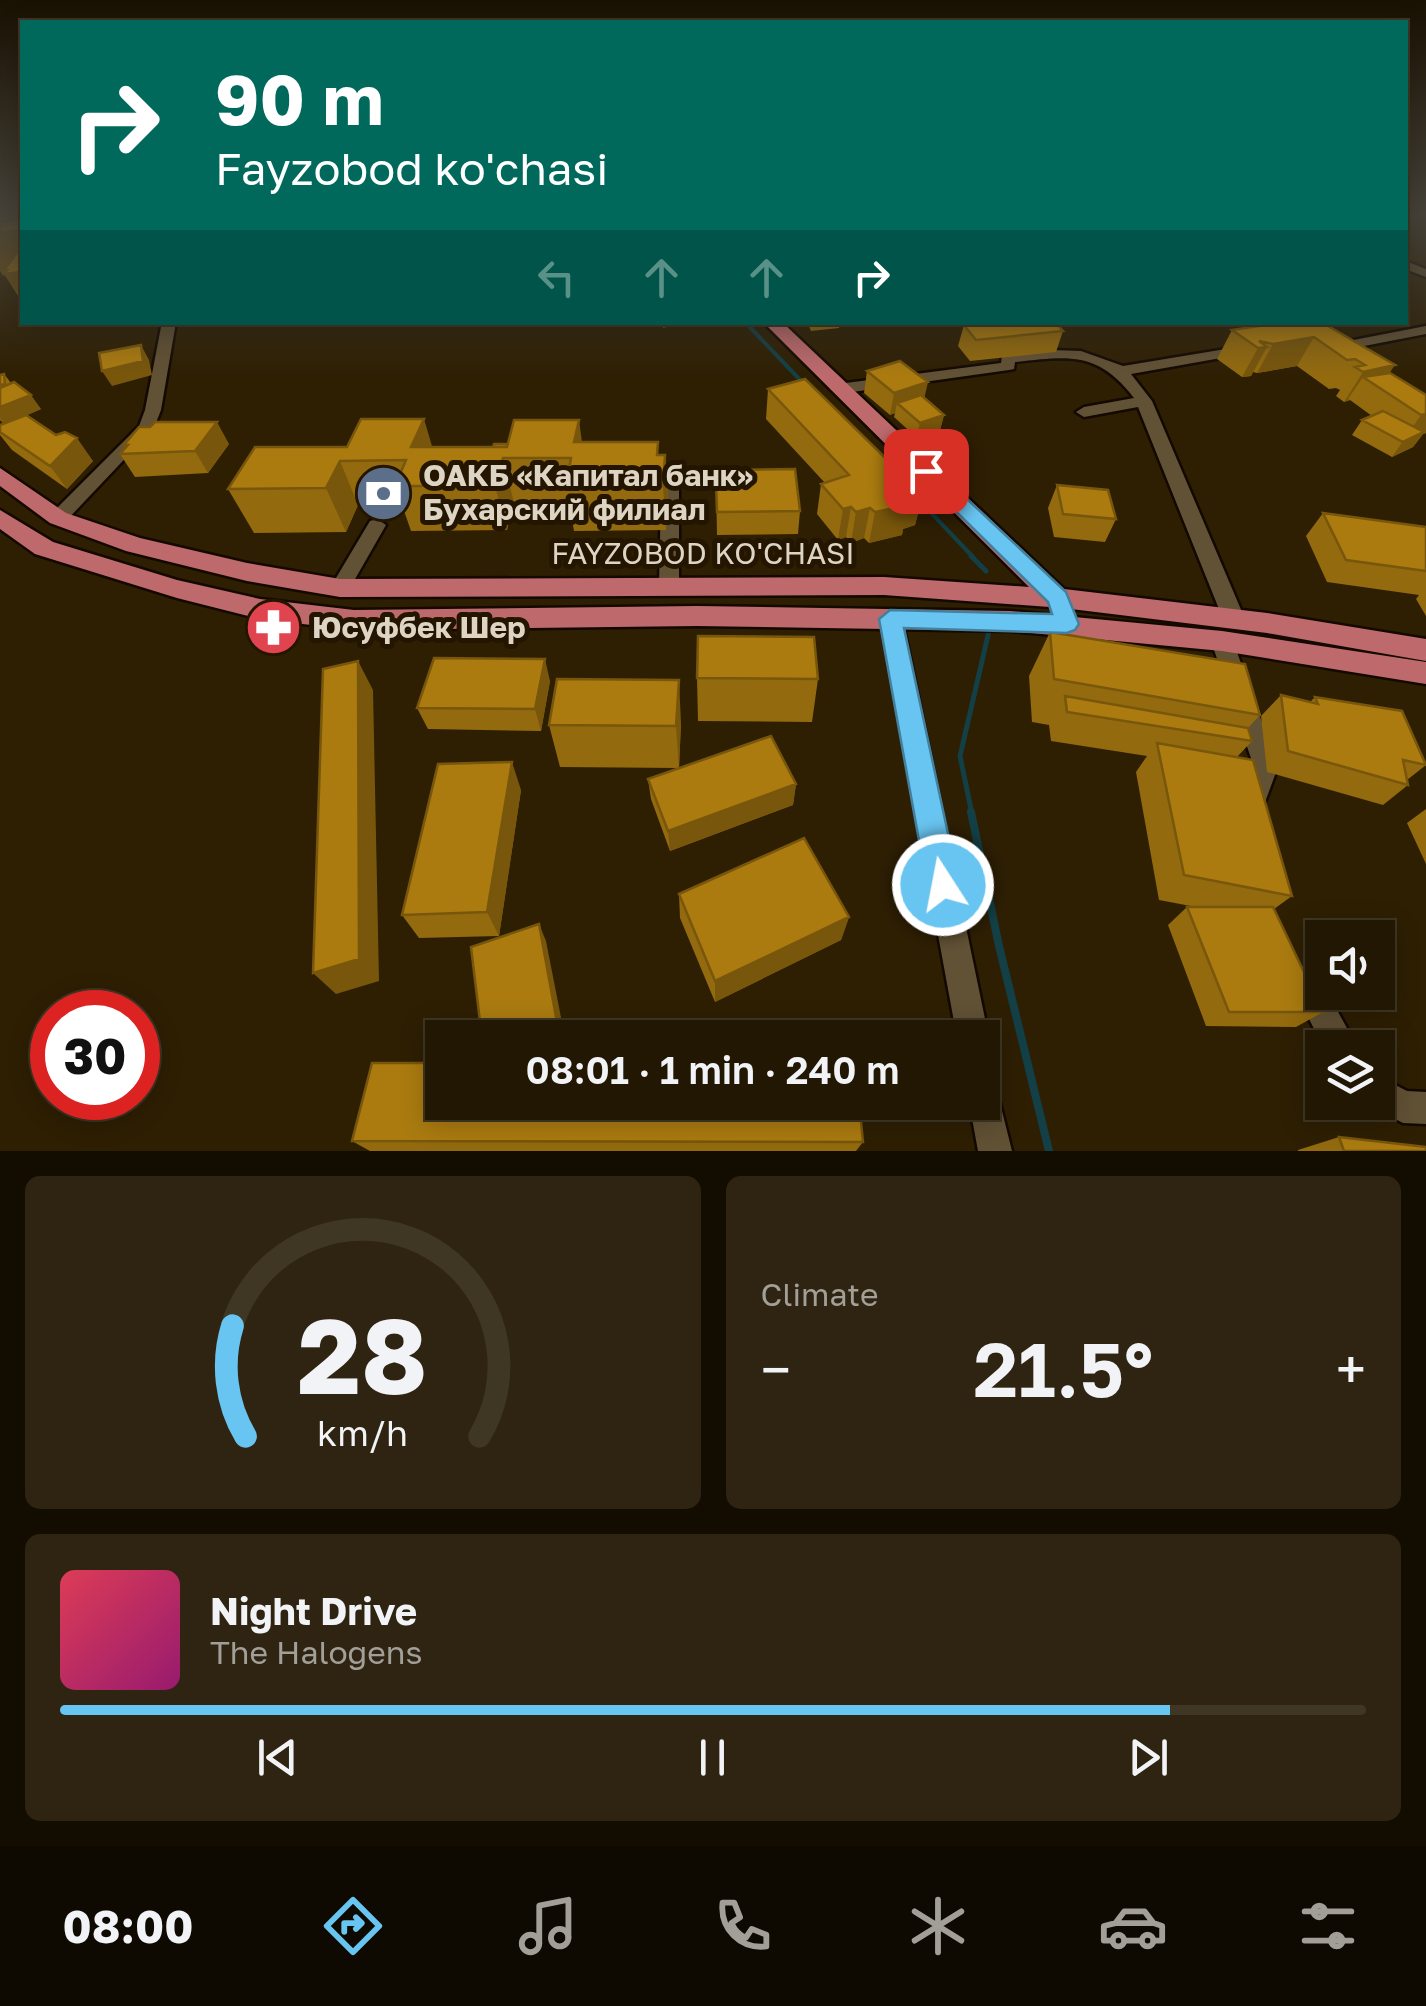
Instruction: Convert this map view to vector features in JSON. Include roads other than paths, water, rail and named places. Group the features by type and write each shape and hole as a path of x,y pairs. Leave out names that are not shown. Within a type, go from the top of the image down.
{"main road":[{"path":"774,325 1058,598 1067,624"},
{"name":"FAYZOBOD KO'CHASI","path":"0,476 58,518 154,549 247,572 340,588 884,586 1058,598 1426,673"},
{"name":"FAYZOBOD KO'CHASI","path":"0,518 44,548 176,588 260,609 354,620 696,616 890,619 1228,630 1426,650"}],"street":[{"path":"58,518 146,428 154,410 169,325"},
{"path":"1331,348 1426,330"},
{"path":"1316,338 1347,358"},
{"path":"1121,371 1257,348"},
{"path":"838,389 1008,366 1007,359 1061,354 1104,358 1121,371 1144,401 1228,630 1266,768 1263,783 1234,844"},
{"path":"1084,412 1144,401"},
{"path":"620,474 658,478 670,489 669,586"},
{"path":"340,588 376,525"},
{"path":"890,619 969,1020"},
{"path":"1294,964 1332,1030"},
{"path":"1395,1102 1404,1107 1426,1108"},
{"path":"989,1120 995,1151"}],"waterway":[{"path":"748,325 803,383"},
{"path":"916,497 974,558"},
{"path":"971,556 986,571"},
{"path":"972,814 960,756 989,631"},
{"path":"971,812 1049,1151"}],"place":[{"name":"ОАКБ «Капитал банк» Бухарский филиал","path":"384,493"},
{"name":"Юсуфбек Шер","path":"273,628"}]}
